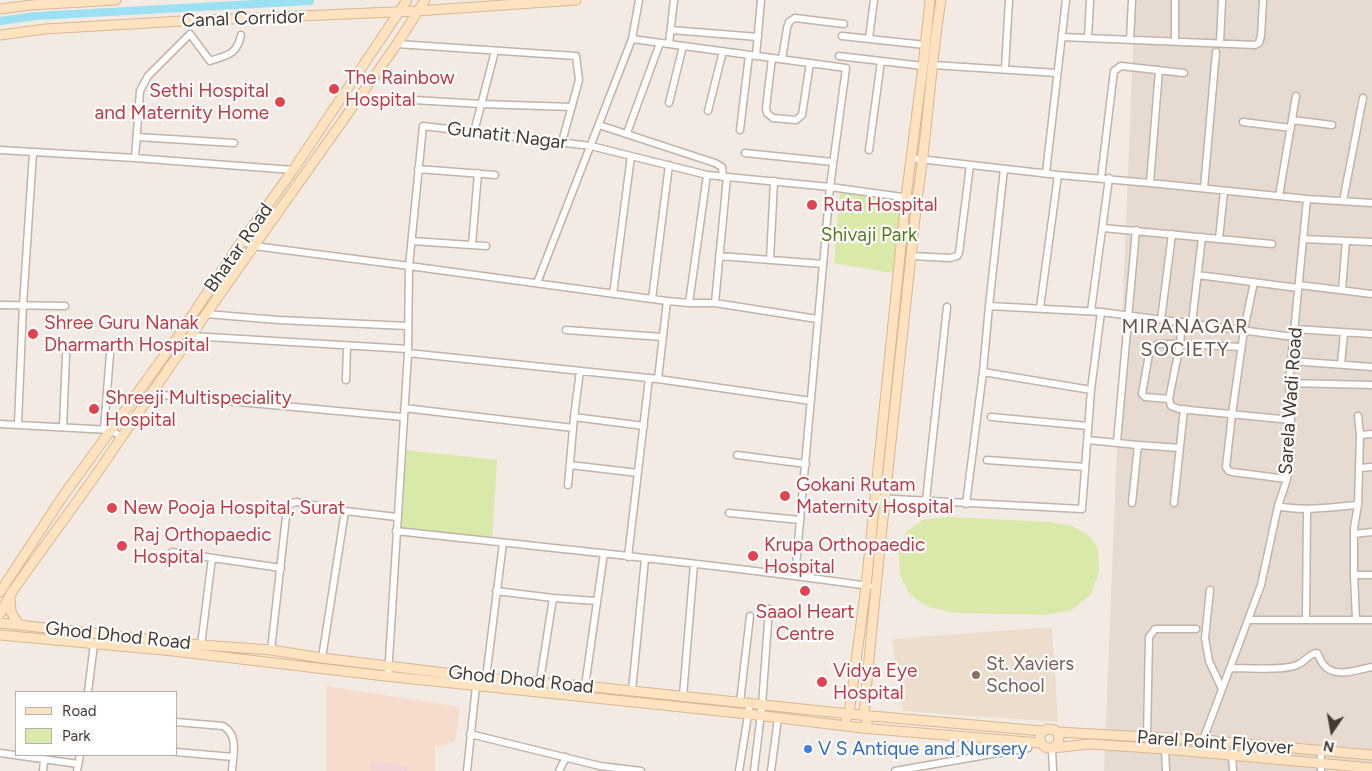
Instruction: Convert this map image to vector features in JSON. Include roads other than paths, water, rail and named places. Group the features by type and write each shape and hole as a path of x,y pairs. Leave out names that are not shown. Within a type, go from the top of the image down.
{"main road":[{"path":"0,9 31,5 116,0"},
{"name":"Bhatar Road","path":"0,592 107,430 175,341 407,0"},
{"path":"0,614 10,595 397,44 425,0"},
{"name":"Canal Corridor","path":"0,35 45,29 172,21 398,12 576,0"},
{"path":"862,728 868,721 864,715 875,498 906,197 930,0"},
{"path":"848,726 845,719 849,714 886,499 917,199 924,159 941,0"},
{"path":"10,595 11,612 19,625"},
{"name":"Ghod Dhod Road","path":"0,623 201,645 271,650 486,678 585,686 849,714 1042,731 1050,728 1057,732"},
{"path":"0,635 173,651 862,728 1040,743 1045,747 1052,748 1090,744 1165,748 1321,767 1372,768"},
{"path":"1040,743 1039,738 1042,731"},
{"path":"1052,748 1059,741 1057,732"},
{"name":"Parel Point Flyover","path":"1057,732 1203,740 1372,755"}],"street":[{"path":"537,284 632,39 639,0"},
{"path":"669,44 674,0"},
{"path":"756,56 761,0"},
{"path":"869,38 874,0"},
{"path":"1005,69 1009,0"},
{"path":"1046,173 1066,0"},
{"path":"1088,38 1090,0"},
{"path":"1130,40 1132,0"},
{"path":"1175,0 1175,41"},
{"path":"1220,43 1222,0"},
{"path":"1062,37 1255,45 1258,44 1262,36 1263,0"},
{"path":"782,59 787,28 791,20 795,18 844,24"},
{"path":"670,30 758,37"},
{"path":"135,158 140,91 148,76 190,34 210,60 232,53 239,46 241,35"},
{"path":"842,36 925,45"},
{"path":"632,39 846,68 830,187 795,576"},
{"path":"627,133 660,43"},
{"path":"397,44 576,56 579,80 562,142"},
{"path":"669,103 683,46"},
{"path":"474,132 494,50"},
{"path":"708,111 723,51"},
{"path":"1204,188 1216,52"},
{"path":"740,130 749,55"},
{"path":"839,56 923,66"},
{"path":"772,58 766,108 767,113 773,118 796,120 802,115 810,63"},
{"path":"869,150 881,61"},
{"path":"933,65 1057,73"},
{"path":"1091,311 1102,228 1114,71 1121,66 1184,73"},
{"path":"1150,182 1159,70"},
{"path":"1279,196 1296,96"},
{"path":"1343,201 1363,98"},
{"path":"397,99 572,107"},
{"path":"1292,120 1332,125"},
{"path":"1243,122 1291,128"},
{"path":"599,124 722,167 725,177 715,303"},
{"name":"Gunatit Nagar","path":"418,169 422,126 591,146 707,175 830,187 917,199"},
{"path":"136,136 234,143"},
{"path":"0,150 293,170"},
{"path":"18,424 23,304 33,153"},
{"path":"745,154 833,162"},
{"path":"613,294 631,156"},
{"path":"911,158 1307,200 1372,203"},
{"path":"911,256 950,258 957,256 959,253 970,165"},
{"path":"652,299 668,166"},
{"path":"388,676 396,517 408,351 409,266 418,169 495,175"},
{"path":"966,504 984,372 1004,169"},
{"path":"472,245 478,173"},
{"path":"688,303 707,175"},
{"path":"1040,308 1058,175"},
{"path":"770,260 774,182"},
{"path":"1219,239 1224,191"},
{"name":"Sarela Wadi Road","path":"1203,740 1261,585 1278,506 1287,479 1291,420 1289,383 1307,200"},
{"path":"1102,228 1272,244"},
{"path":"1116,442 1136,230"},
{"path":"1161,320 1172,234"},
{"path":"1192,324 1202,237"},
{"path":"1303,239 1372,242"},
{"path":"412,241 486,246"},
{"path":"1342,290 1346,241"},
{"path":"242,242 254,246 537,284 667,301 715,303 818,319"},
{"path":"719,256 823,264"},
{"path":"1198,275 1372,294"},
{"path":"1254,282 1241,347 1226,463 1227,469 1232,472 1287,479"},
{"path":"658,379 667,301"},
{"path":"0,305 65,306"},
{"path":"989,306 1091,311 1244,330 1372,334"},
{"path":"926,500 947,307"},
{"path":"875,498 1082,510 1091,390 1101,312"},
{"path":"206,314 278,320 408,326"},
{"path":"1182,322 1180,344 1169,399 1171,406 1291,420"},
{"path":"566,330 662,337"},
{"path":"1341,364 1344,333"},
{"path":"191,336 408,351 658,379 811,401"},
{"path":"1169,399 1143,396 1142,391 1151,349 1158,344 1241,347"},
{"path":"346,380 347,346"},
{"path":"107,430 110,354"},
{"path":"63,427 66,355"},
{"path":"1291,360 1372,366"},
{"path":"568,485 580,371"},
{"path":"984,372 1091,390"},
{"path":"628,557 649,378"},
{"path":"1289,383 1372,385"},
{"path":"152,394 403,417"},
{"path":"404,408 573,428"},
{"path":"1174,503 1184,409"},
{"path":"1356,620 1354,534 1358,504 1360,435 1358,416"},
{"path":"574,417 644,426"},
{"path":"991,417 1088,426"},
{"path":"0,424 107,430 122,437"},
{"path":"1360,435 1372,434"},
{"path":"1087,440 1138,446 1180,448"},
{"path":"1132,503 1138,446"},
{"path":"737,455 806,464"},
{"path":"988,460 1085,467"},
{"path":"570,465 638,473"},
{"path":"1359,468 1372,467"},
{"path":"271,650 289,504 296,502 396,517"},
{"path":"1278,506 1307,509 1358,504"},
{"path":"1306,620 1307,509"},
{"path":"322,658 346,511"},
{"path":"729,513 800,520"},
{"path":"396,531 604,553 871,586"},
{"path":"1354,534 1372,532"},
{"path":"486,678 503,543"},
{"path":"172,552 281,568"},
{"path":"585,686 604,553"},
{"path":"201,645 212,558"},
{"path":"632,691 645,559"},
{"path":"683,696 694,564"},
{"path":"1354,575 1372,575"},
{"path":"1210,590 1205,638 1209,661 1222,690"},
{"path":"496,591 597,601"},
{"path":"540,682 553,598"},
{"path":"754,771 761,716 769,609"},
{"path":"740,702 750,616"},
{"path":"1248,620 1372,620"},
{"path":"1146,737 1149,637 1155,629 1196,629"},
{"path":"88,691 94,644"},
{"path":"1230,668 1285,668 1299,665 1312,653 1317,653 1323,665 1333,672 1352,672 1372,667"},
{"path":"467,771 476,686"},
{"path":"740,771 750,703"},
{"path":"771,771 778,718"},
{"path":"178,722 223,726 229,730 233,735 234,743 232,771"},
{"path":"470,734 600,766 641,771"},
{"path":"991,738 992,754"},
{"path":"895,771 1028,748 1029,742"},
{"path":"1052,748 1053,771"},
{"path":"1165,748 1166,771"},
{"path":"1321,751 1321,767"},
{"path":"178,752 233,757"},
{"path":"0,753 15,755"},
{"path":"1232,755 1233,771"},
{"path":"19,756 78,768"},
{"path":"559,771 566,757"},
{"path":"43,771 44,760"}],"waterway":[{"path":"0,21 36,16 310,1"}],"place":[{"name":"The Rainbow Hospital","path":"334,89"},
{"name":"Sethi Hospital and Maternity Home","path":"280,102"},
{"name":"Ruta Hospital","path":"812,205"},
{"name":"Shree Guru Nanak Dharmarth Hospital","path":"33,334"},
{"name":"Shreeji Multispeciality Hospital","path":"94,409"},
{"name":"Gokani Rutam Maternity Hospital","path":"785,496"},
{"name":"New Pooja Hospital, Surat","path":"112,508"},
{"name":"Raj Orthopaedic Hospital","path":"122,546"},
{"name":"Krupa Orthopaedic Hospital","path":"753,556"},
{"name":"Saaol Heart Centre","path":"805,591"},
{"name":"St. Xaviers School","path":"976,675"},
{"name":"Vidya Eye Hospital","path":"822,682"},
{"name":"V S Antique and Nursery","path":"808,749"}],"district":[{"name":"MIRANAGAR SOCIETY","path":"1185,338"}],"park label":[{"name":"Shivaji Park","path":"869,235"}]}
